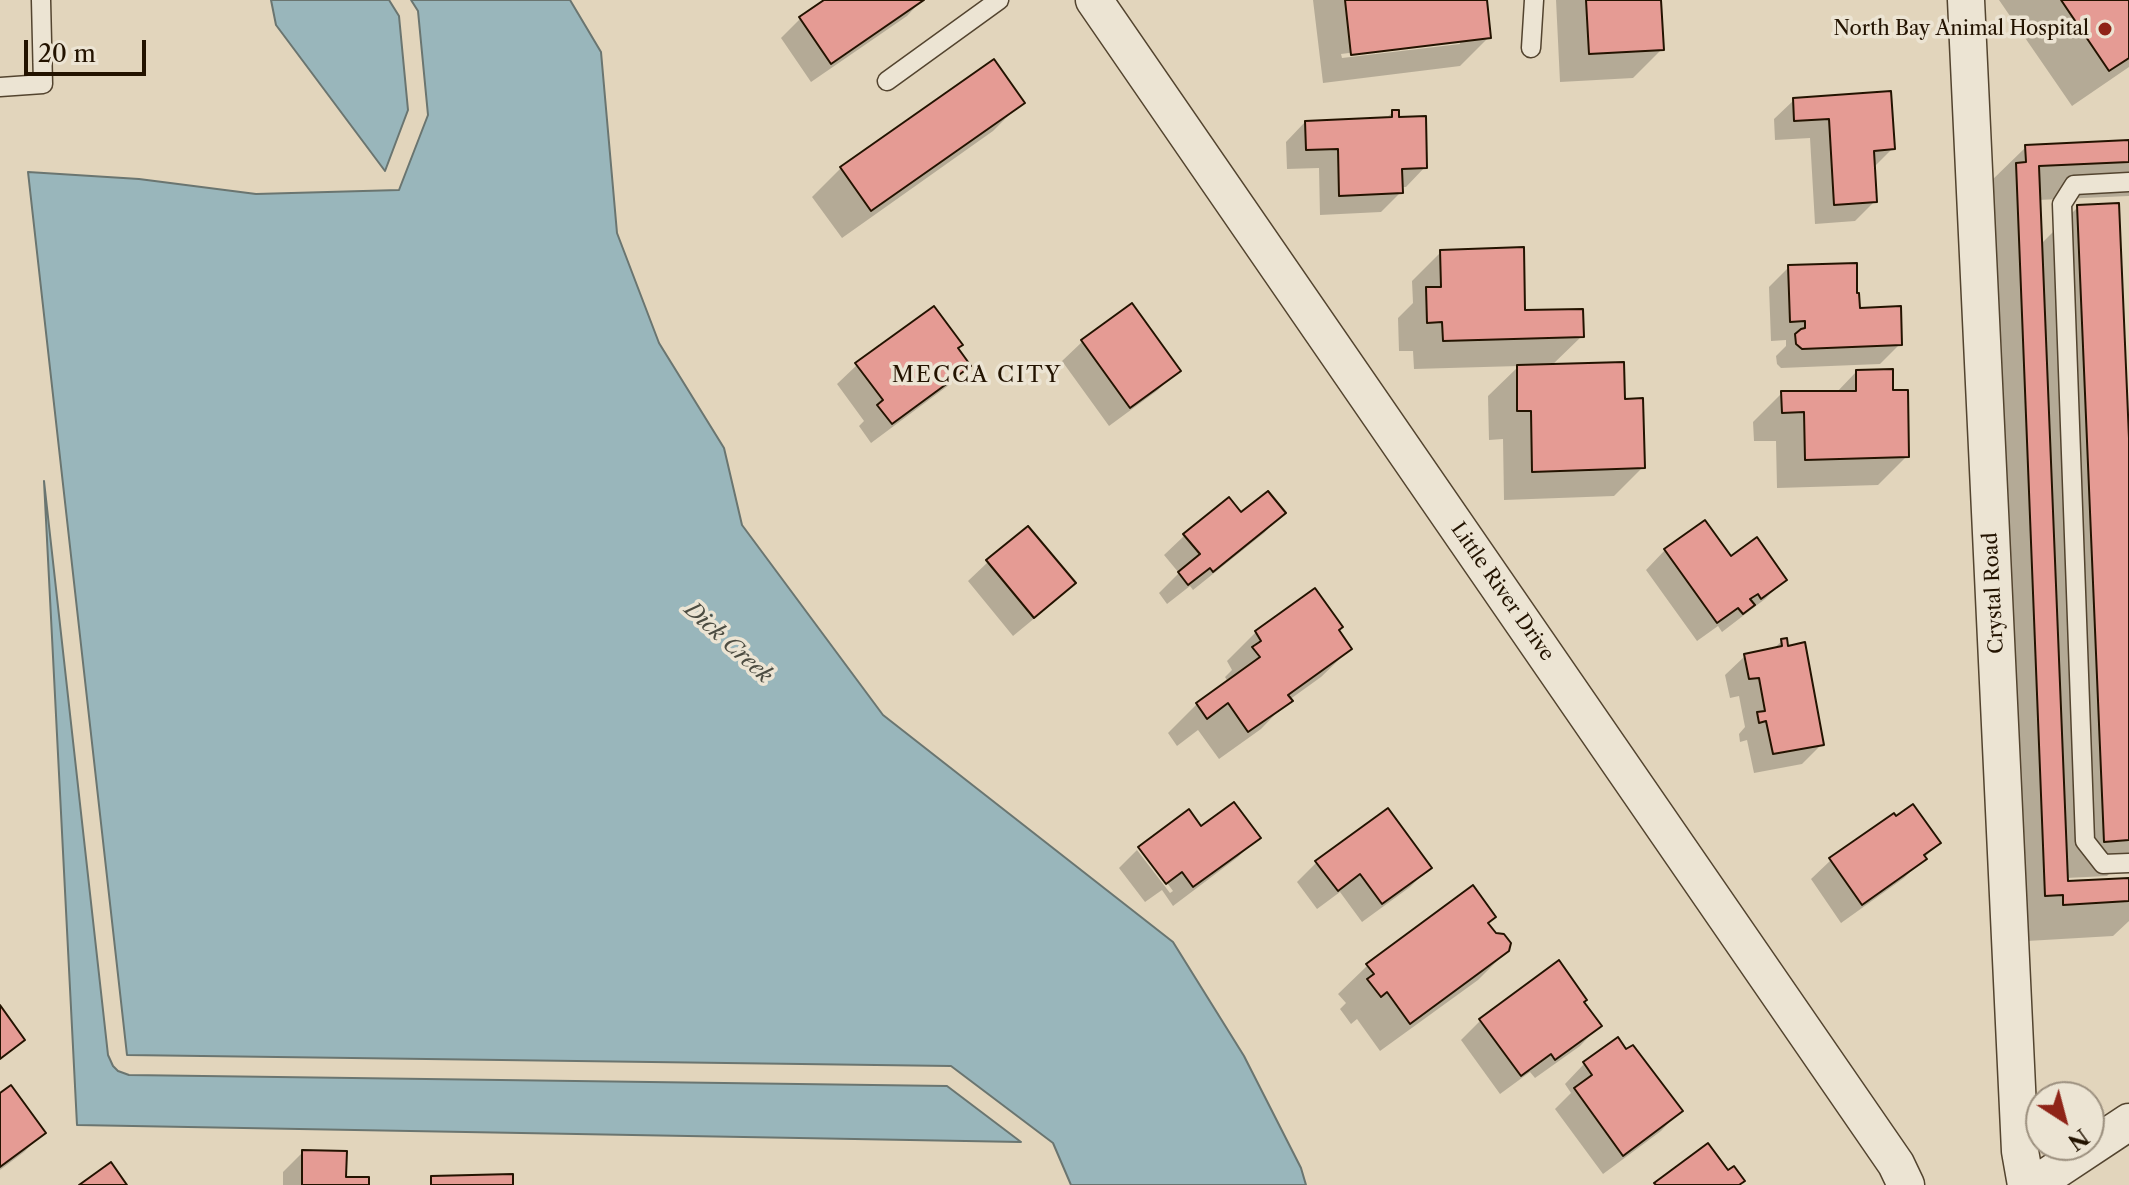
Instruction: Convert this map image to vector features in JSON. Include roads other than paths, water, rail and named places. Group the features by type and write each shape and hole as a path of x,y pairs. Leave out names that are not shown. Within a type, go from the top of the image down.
{"street":[{"name":"Little River Drive","path":"1094,0 1887,1150 1906,1185"},
{"name":"Crystal Road","path":"1966,0 2020,1151 2026,1185"},
{"path":"2034,1185 2129,1122"}],"lane":[{"path":"0,87 43,84 41,0"},
{"path":"887,81 999,0"},
{"path":"1531,48 1534,0"},
{"path":"2129,182 2074,185 2062,204 2085,841 2103,864 2129,863"}],"water":[{"path":"271,0 389,0 399,16 408,110 385,171 276,25"},
{"name":"Dick Creek","path":"411,0 570,0 601,52 617,233 659,343 724,448 742,525 883,715 1173,942 1244,1056 1301,1168 1306,1185 1071,1185 1053,1143 951,1066 127,1055 28,172 139,179 256,194 399,190 428,115 418,11"},
{"path":"44,481 108,1055 118,1071 129,1075 947,1086 1021,1142 77,1125"}],"place":[{"name":"North Bay Animal Hospital","path":"2105,29"}],"district":[{"name":"MECCA CITY","path":"977,376"}]}
